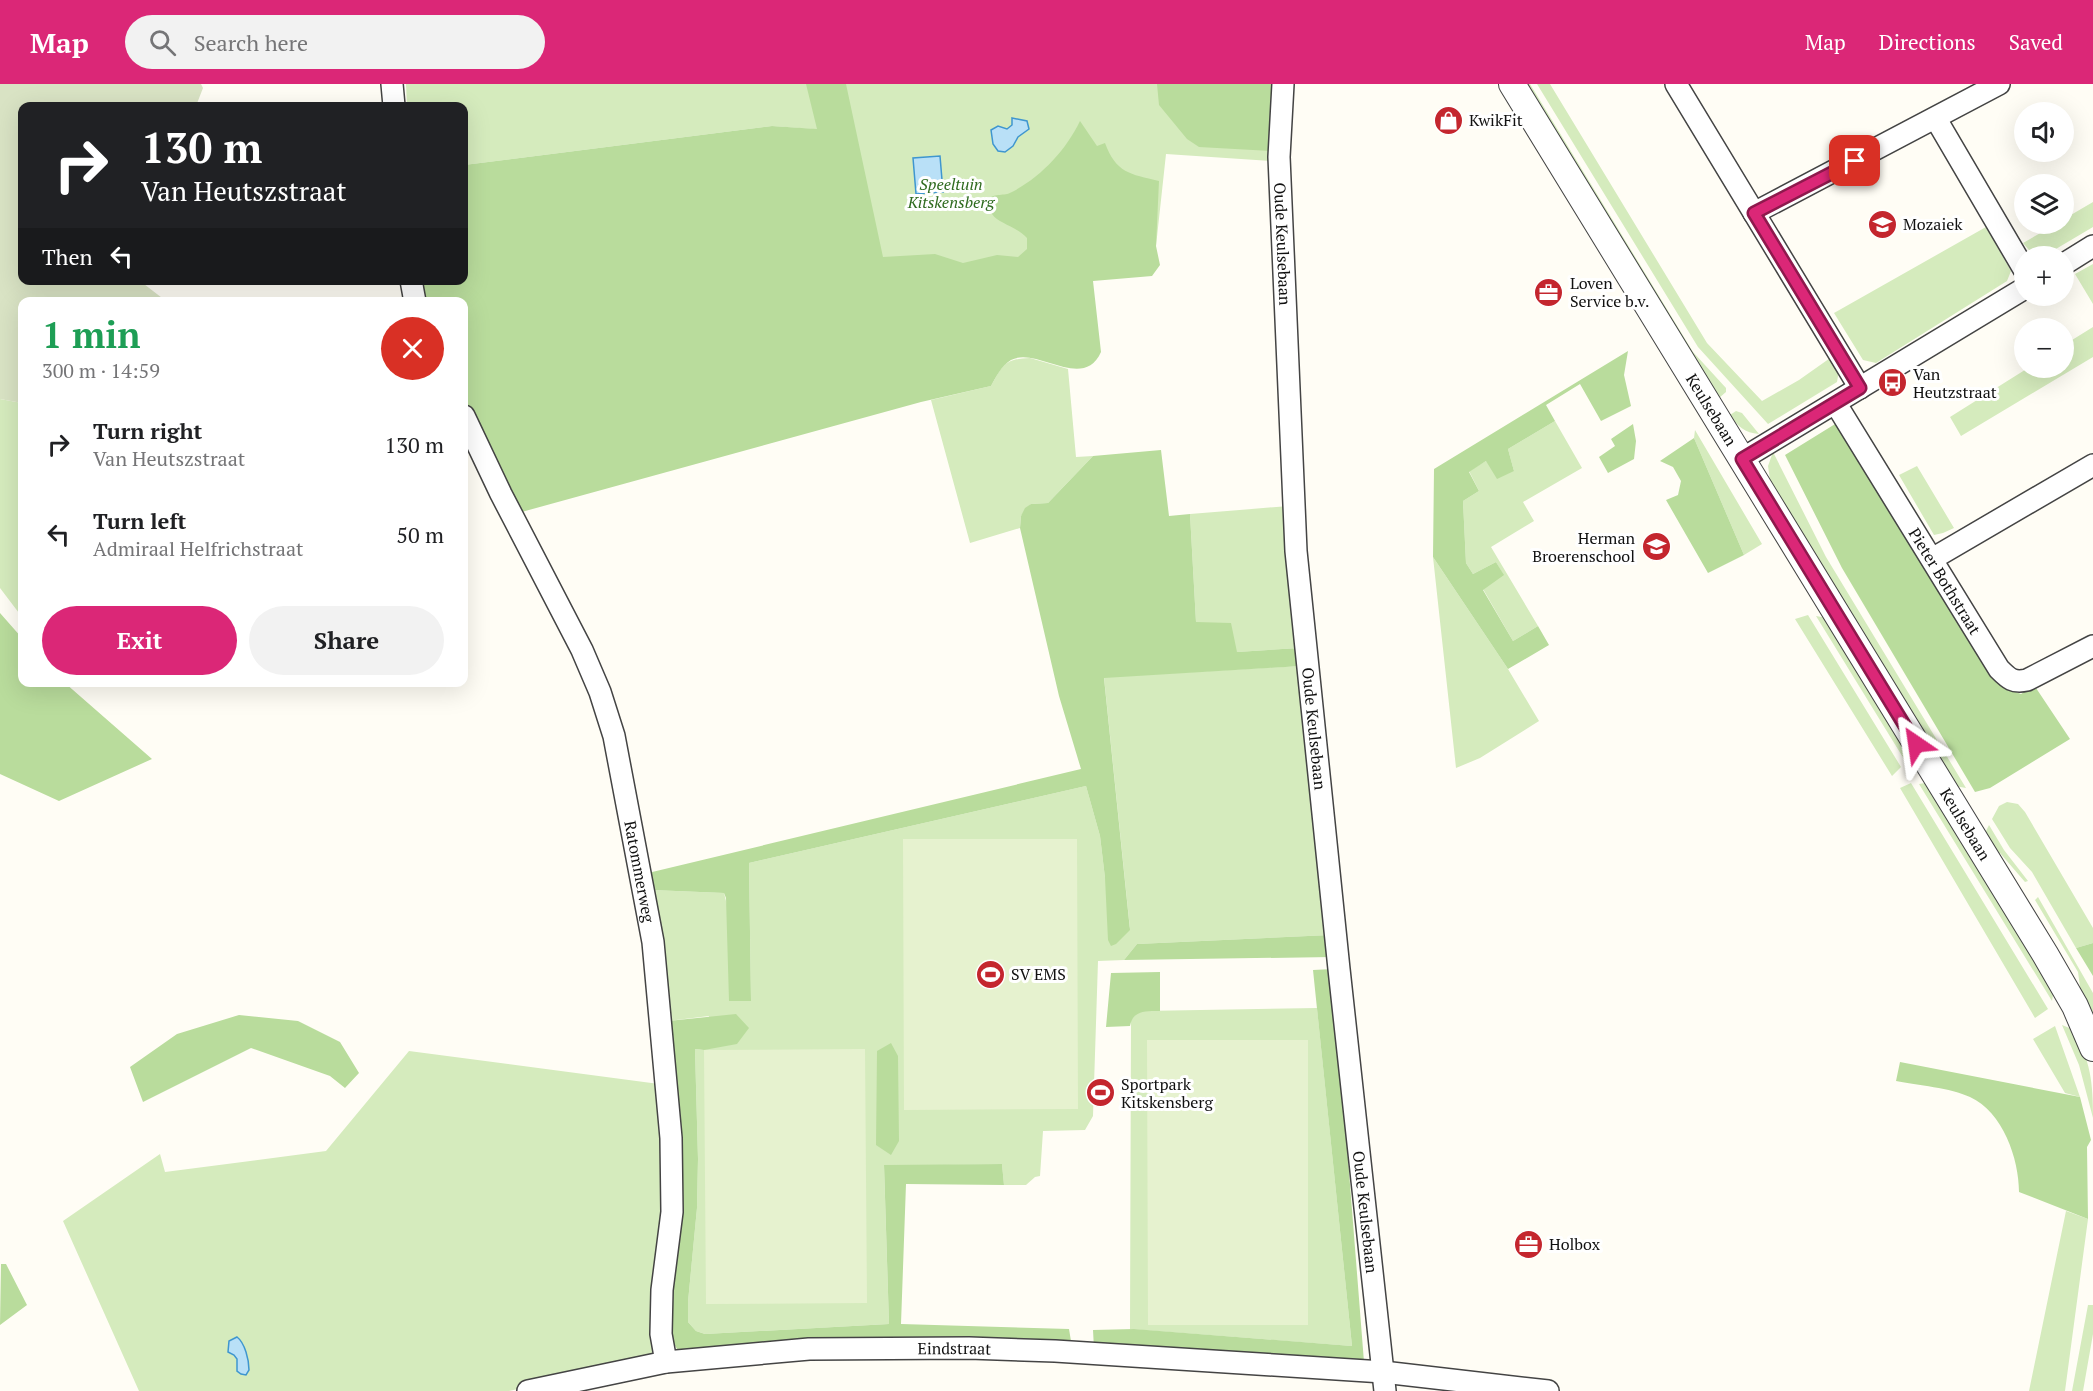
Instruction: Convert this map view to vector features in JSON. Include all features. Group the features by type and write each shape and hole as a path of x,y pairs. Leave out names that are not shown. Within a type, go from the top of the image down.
{"street":[{"path":"392,84 394,102"},
{"name":"Oude Keulsebaan","path":"1283,84 1280,156 1296,551 1384,1382"},
{"name":"Keulsebaan","path":"1512,84 2045,954 2075,1006 2093,1048"},
{"path":"1676,84 1860,388"},
{"path":"1754,213 2000,84"},
{"path":"1936,119 2014,252"},
{"path":"2074,258 2093,246"},
{"path":"1742,459 2014,295"},
{"name":"Pieter Bothstraat","path":"1836,404 1999,669 2007,678 2016,682 2027,680 2093,645"},
{"name":"Ratommerweg","path":"468,424 501,494 582,650 600,692 614,735 653,942 671,1138 672,1212 662,1301 661,1334 666,1362"},
{"path":"1932,559 2093,465"},
{"name":"Eindstraat","path":"528,1391 666,1362 808,1349 969,1348 1055,1351 1384,1382 1548,1391"}],"green space":[{"path":"0,84 201,84 203,88 198,102 18,102 18,285 145,285 161,297 18,297 18,402 0,399"},
{"name":"Speeltuin Kitskensberg","path":"406,84 1273,84 1271,161 1166,154 1156,246 865,311 827,130 772,126 468,164 468,102 407,102"},
{"path":"806,84 846,84 883,257 935,254 963,263 997,255 1018,257 1027,249 1027,238 995,217 986,200 1012,192 1043,171 1068,142 1080,121 1097,146 1105,143 1114,161 1125,171 1159,181 1156,246 1160,265 1152,276 1093,281 1101,352 1093,363 1083,368 1059,366 1034,358 1022,357 1004,365 991,386 921,402 518,513 468,407 468,297 424,297 421,285 468,285 468,164 772,126 817,129"},
{"path":"1157,84 1273,84 1271,151 1199,147 1187,139 1159,105"},
{"path":"1524,84 1530,84 1693,352 1726,388 1726,392 1719,398"},
{"path":"1537,84 1550,84 1707,343 1762,401 1799,380 1833,356 1839,370 1837,382 1768,424 1698,347"},
{"path":"2093,202 2093,227 2061,246 2026,246 2023,243 2039,234 2074,234 2074,213"},
{"path":"1986,227 2011,271 2007,281 1876,363 1863,360 1834,313"},
{"path":"2093,264 2093,304 2075,274"},
{"path":"2093,327 2093,357 2074,368 2074,339"},
{"path":"1628,351 1624,375 1631,406 1601,421 1580,384 1546,405 1555,421 1508,449 1514,471 1497,479 1486,461 1469,472 1479,491 1463,501 1466,563 1473,574 1496,562 1504,575 1483,590 1513,641 1538,626 1549,645 1508,669 1433,557 1434,469"},
{"path":"1030,358 1068,369 1076,457 1093,456 1048,503 1031,504 1021,516 1020,528 970,543 931,400 991,386 998,373 1009,362"},
{"path":"2014,377 2058,378 1961,436 1950,417"},
{"path":"0,399 18,402 18,612 0,588"},
{"path":"1736,411 1742,413 1759,434 1739,426 1730,415"},
{"path":"1555,421 1582,468 1523,502 1534,521 1491,547 1538,626 1513,641 1483,589 1503,574 1496,562 1473,574 1466,563 1463,501 1479,491 1469,471 1486,461 1514,471 1508,449"},
{"path":"1840,421 2008,689 2021,694 2034,685 2070,739 1990,788 1975,792 1842,568 1785,455"},
{"path":"1633,424 1636,441 1634,459 1608,473 1599,457 1615,446 1611,439"},
{"path":"1695,430 1762,544 1744,555 1694,438"},
{"path":"1694,438 1744,555 1708,573 1666,500 1678,495 1681,481 1673,467 1660,461"},
{"path":"1161,450 1169,516 1190,514 1196,622 1231,623 1237,652 1299,648 1301,666 1104,678 1130,930 1111,946 1108,940 1100,836 1086,786 749,863 751,1001 729,1001 724,893 652,890 648,873 1081,769 1059,696 1020,528 1021,516 1025,508 1031,504 1048,503 1093,456"},
{"path":"1773,452 1826,557 1966,788 1955,786 1770,480 1768,466"},
{"path":"1917,466 1954,528 1934,535 1899,475"},
{"path":"1289,506 1299,648 1237,652 1196,622 1190,514"},
{"path":"1433,557 1508,669 1539,721 1480,758 1456,768"},
{"path":"0,613 18,633 18,687 70,687 152,759 59,801 0,774"},
{"path":"1808,615 1901,767 1892,776 1795,619"},
{"path":"1816,616 1827,618 1909,751 1910,760 1907,764"},
{"path":"1301,666 1330,935 1137,944 1124,960 1098,961 1093,1116 1085,1130 1043,1131 1040,1176 1035,1177 1026,1185 1004,1185 1002,1164 884,1166 889,1324 705,1334 696,1331 688,1322 697,1208 695,1049 704,1050 709,1016 668,1021 652,890 724,893 751,1001 749,863 1086,786 1100,836 1105,878 1130,929 1104,677"},
{"path":"1911,783 2048,1009 2035,1018 1900,788"},
{"path":"1925,783 1930,786 2054,989 2052,1001 1919,784"},
{"path":"2007,802 2018,804 2025,812 2093,928 2093,943 2076,948 2032,872 2010,848 1992,819 1999,806"},
{"path":"1989,825 2004,850 2028,881 2025,882 2000,853 1996,854 1985,833"},
{"name":"SV EMS","path":"903,839 1077,839 1078,1109 904,1110"},
{"path":"2038,897 2093,993 2093,1017 2081,994 2078,972 2035,900"},
{"path":"1330,935 1332,957 1124,960 1137,944"},
{"path":"2093,943 2093,976 2076,948"},
{"path":"1333,969 1364,1362 1094,1349 1093,1330 1134,1329 1352,1346 1313,970"},
{"path":"1160,972 1160,1011 1137,1014 1130,1026 1106,1027 1111,973"},
{"path":"1317,1008 1352,1346 1130,1329 1131,1020 1143,1011"},
{"path":"736,1014 749,1028 737,1044 704,1050 695,1049 697,1208 688,1322 696,1331 705,1334 889,1324 884,1165 1002,1164 1004,1185 906,1184 901,1324 1069,1329 1072,1347 680,1353 673,1343 671,1327 668,1021"},
{"path":"239,1015 298,1021 340,1042 359,1073 345,1088 330,1076 251,1048 143,1102 130,1067 177,1034"},
{"path":"2062,1025 2072,1029 2087,1061 2090,1072 2093,1118 2079,1065"},
{"path":"2055,1026 2080,1097 2065,1093 2033,1039"},
{"path":"1147,1040 1308,1040 1308,1325 1148,1325"},
{"path":"891,1043 898,1056 899,1141 891,1155 876,1145 877,1051"},
{"path":"865,1049 867,1303 706,1304 704,1050"},
{"path":"409,1051 659,1084 664,1199 652,1353 644,1361 509,1391 139,1391 63,1221 160,1154 165,1172 326,1151"},
{"path":"1900,1062 2080,1097 2091,1140 2087,1147 2088,1219 2019,1192 2012,1151 2000,1125 1992,1114 1982,1104 1962,1094 1896,1081"},
{"path":"2066,1211 2088,1219 2065,1391 2029,1391"},
{"path":"1,1264 6,1264 27,1305 0,1325"},
{"path":"2088,1305 2093,1305 2093,1334 2083,1391 2072,1391"}],"water":[{"path":"1012,118 1027,121 1029,129 1018,137 1013,146 1005,152 998,151 993,144 991,130 998,126 1007,129 1012,125"},
{"path":"940,156 943,192 916,194 913,158"},
{"path":"237,1337 247,1357 249,1370 246,1375 237,1371 237,1359 228,1352 229,1341"}],"place":[{"name":"KwikFit","path":"1448,120"},
{"name":"Mozaiek","path":"1882,224"},
{"name":"Loven Service b.v.","path":"1549,292"},
{"name":"Van Heutzstraat","path":"1892,383"},
{"name":"Herman Broerenschool","path":"1656,547"},
{"name":"SV EMS","path":"990,974"},
{"name":"Sportpark Kitskensberg","path":"1100,1093"},
{"name":"Holbox","path":"1528,1244"}],"route":[{"path":"1855,161 1754,213 1860,388 1742,459 1916,744"}]}
